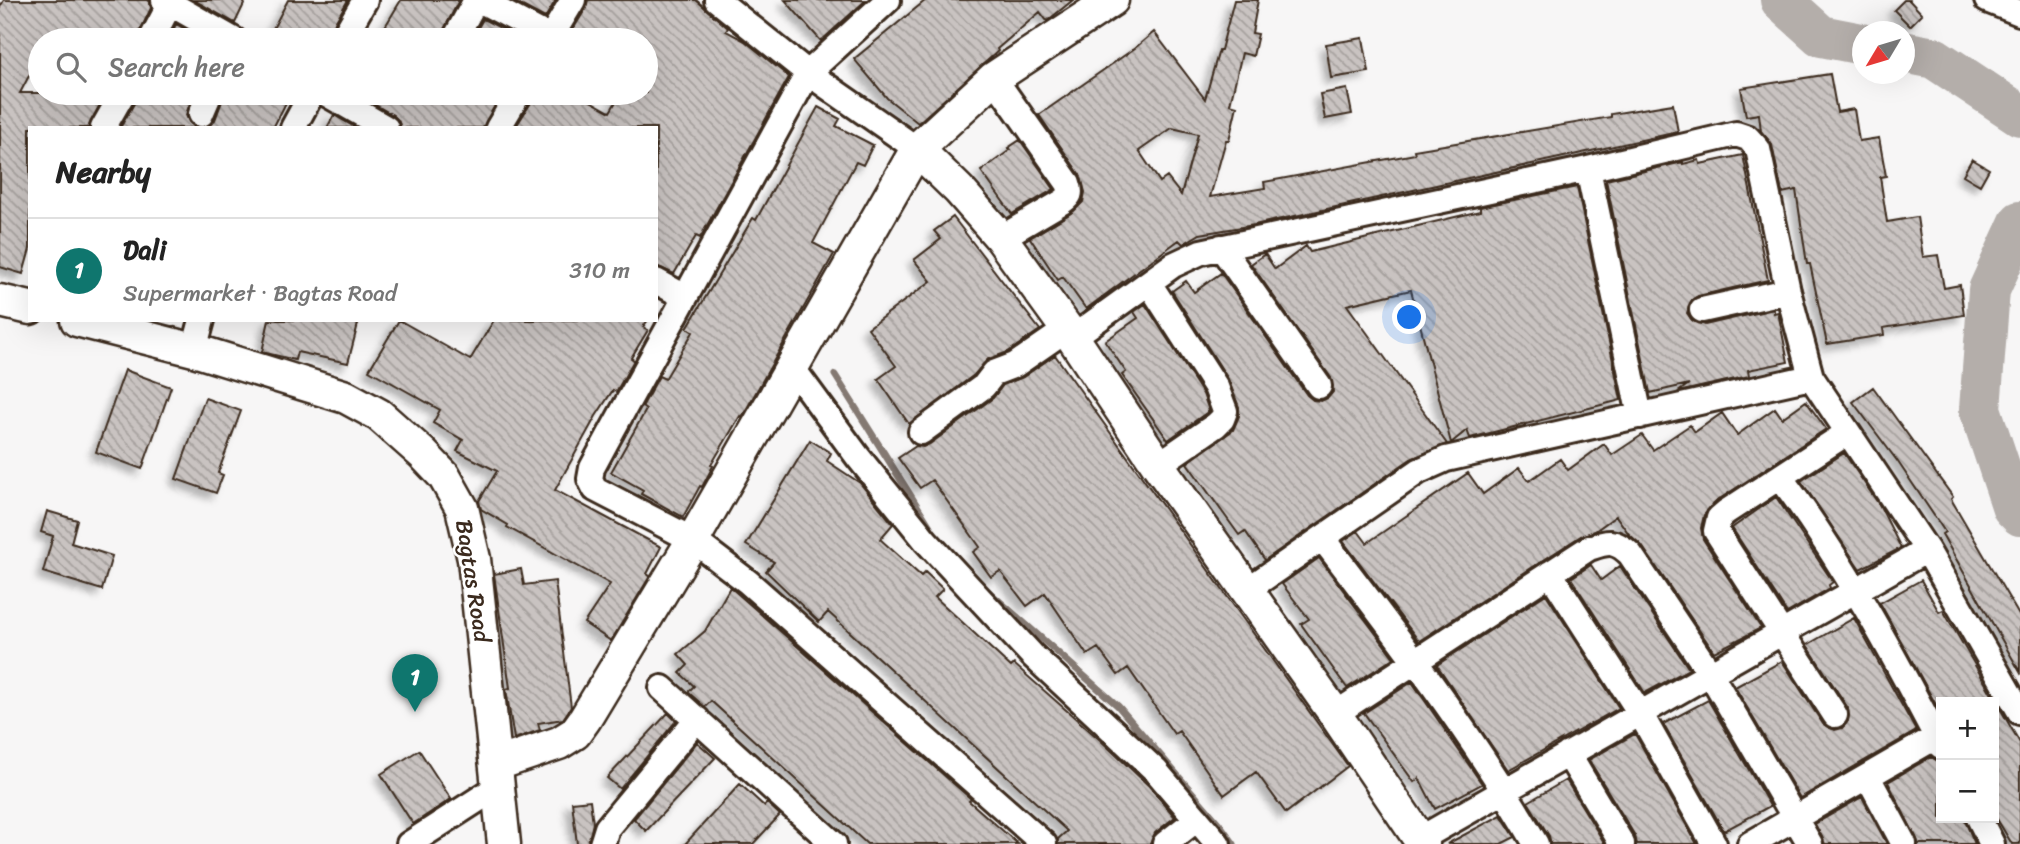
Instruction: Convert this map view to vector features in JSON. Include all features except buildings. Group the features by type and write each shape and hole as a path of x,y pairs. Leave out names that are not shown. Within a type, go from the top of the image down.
{"street":[{"path":"349,28 365,0"},
{"path":"461,28 477,0 531,28"},
{"path":"558,28 573,0"},
{"path":"718,0 808,73 917,149 959,190 1001,238 1422,842 1505,790 1927,550"},
{"path":"888,0 808,73 597,458 590,480 595,489 693,540 748,582 1044,844"},
{"path":"409,844 498,775 575,733 693,540 917,149 994,78 1112,0"},
{"path":"1987,0 2020,13"},
{"path":"157,28 169,1 214,28"},
{"path":"994,78 1068,183 1071,192 1062,202 1001,238"},
{"path":"104,126 116,105"},
{"path":"294,126 305,105"},
{"path":"346,105 383,126"},
{"path":"499,126 512,105"},
{"path":"922,432 984,386 994,373 1015,365 1070,334 1173,265 1201,252 1588,169 1736,134 1748,138 1758,149 1788,291 1811,377 1927,550 2008,703"},
{"path":"1588,169 1640,416"},
{"path":"1221,247 1319,386"},
{"path":"658,282 685,297"},
{"path":"1149,283 1216,387 1225,411 1216,425 1158,465"},
{"path":"1702,310 1788,291"},
{"name":"Bagtas Road","path":"93,322 198,335 355,402 400,431 444,476 462,508 474,559 504,844"},
{"path":"791,366 858,457 926,541 1032,654 1156,771 1218,844"},
{"path":"1247,590 1419,471 1446,459 1811,377"},
{"path":"1835,715 1716,531 1719,518 1847,433"},
{"path":"1780,477 1809,516 1856,590 1936,732"},
{"path":"1322,538 1415,660 1505,790 1536,844"},
{"path":"1335,714 1588,548 1608,542 1621,545 1630,554 1710,673 1810,844"},
{"path":"1550,573 1640,713 1714,844"},
{"path":"662,688 834,844"},
{"path":"601,844 607,828 697,719"},
{"path":"1750,844 1936,741"},
{"path":"1568,754 1622,844"},
{"path":"1868,777 1904,844"},
{"path":"1166,844 1197,818"},
{"path":"1982,823 1992,844"}],"waterway":[{"path":"1781,0 1821,36 1852,42"},
{"path":"1915,54 1934,58 2020,115"},
{"path":"2020,222 1989,290 1980,409 2013,508 2020,515"},
{"path":"835,375 931,528"},
{"path":"988,591 1118,706 1234,844"}],"place":[{"name":"Dali","path":"415,712"}]}
